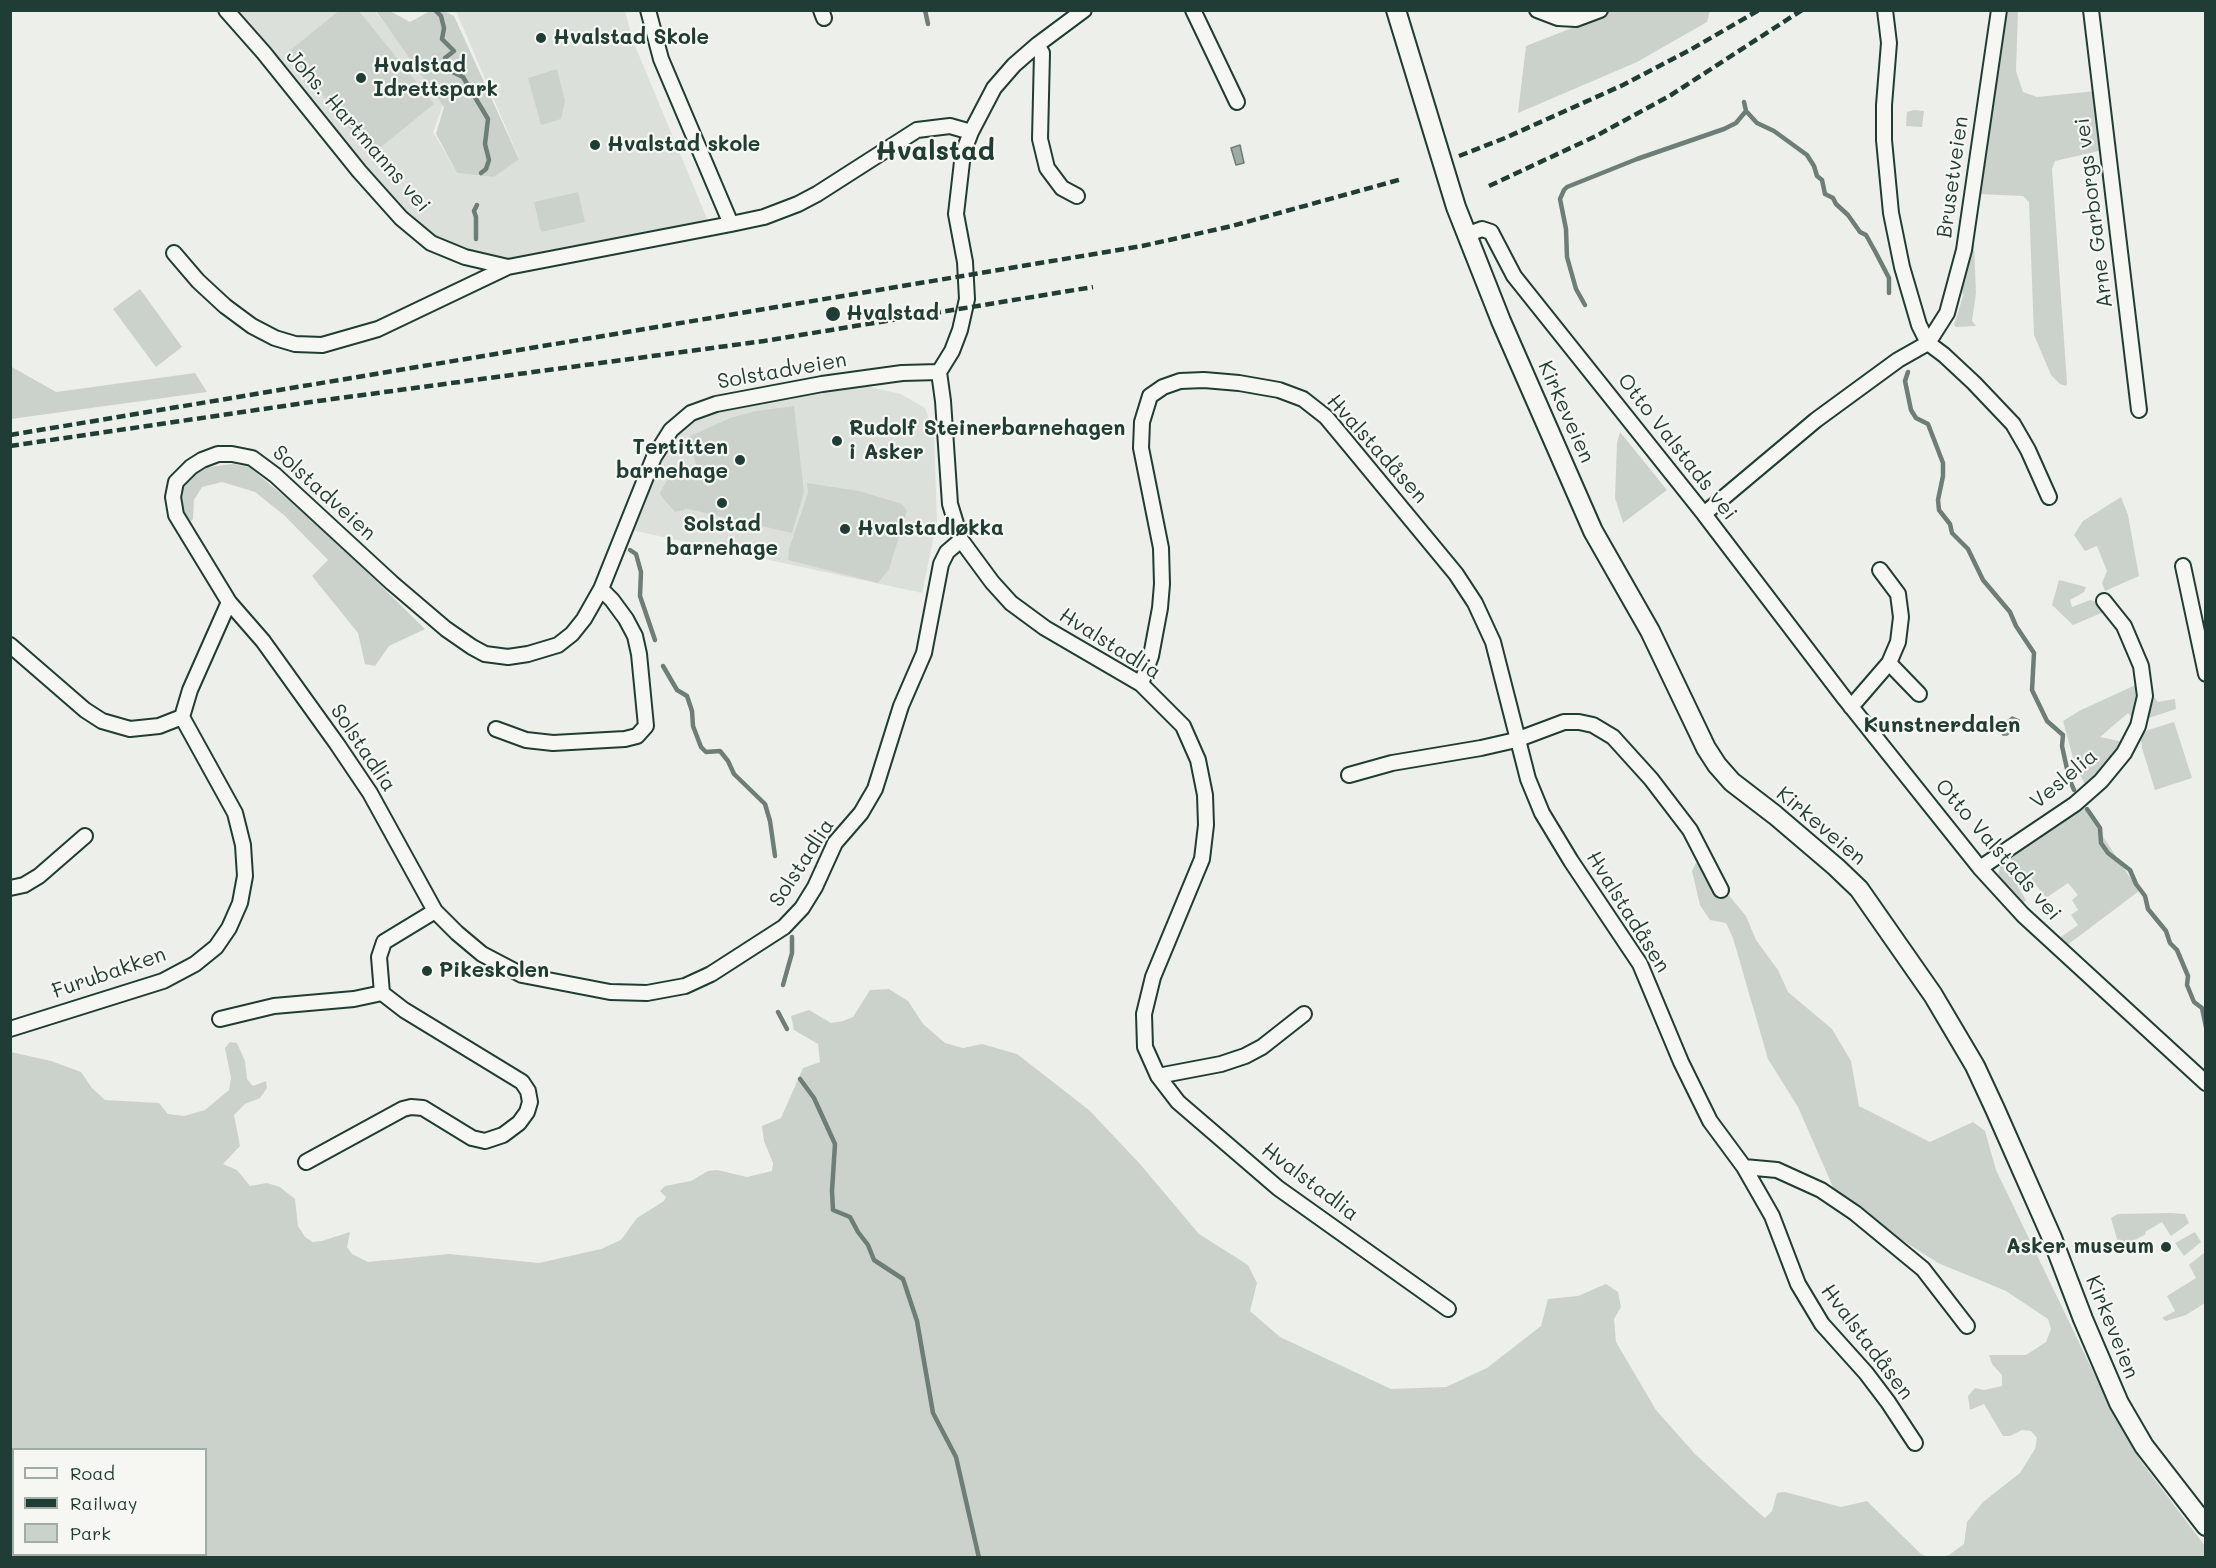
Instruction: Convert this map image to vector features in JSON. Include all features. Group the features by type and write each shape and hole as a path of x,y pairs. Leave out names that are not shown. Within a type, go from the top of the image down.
{"main road":[{"name":"Kirkeveien","path":"1395,10 1466,235 1501,321 1593,531 1650,631 1711,758 1732,782 1836,867 1859,889 1933,995 1975,1066 1995,1109 2052,1238 2083,1319 2120,1403 2144,1446 2205,1526"},
{"name":"Kirkeveien","path":"1404,10 1438,147"}],"street":[{"name":"Johs. Hartmanns vei","path":"226,10 264,53 359,171 401,218 431,243 465,257 508,267"},
{"path":"648,10 662,59 731,224"},
{"path":"961,540 950,504 939,372 952,351 968,298 965,262 956,214 963,153 970,132 994,88 1014,65 1037,45 1084,10"},
{"path":"1192,10 1237,102"},
{"path":"1537,10 1558,18 1576,19 1600,10"},
{"path":"1885,10 1889,43 1884,105 1884,140 1891,213 1902,267 1919,325 1928,343 1944,354 2013,424 2025,444 2049,497"},
{"name":"Brusetveien","path":"1704,514 1816,420 1898,360 1928,343 1947,313 1963,258 1998,10"},
{"name":"Arne Garborgs vei","path":"2091,10 2139,410"},
{"path":"1037,45 1042,53 1040,139 1047,168 1062,188 1077,196"},
{"name":"Johs. Hartmanns vei","path":"174,253 198,281 225,306 252,326 275,338 295,344 322,345 378,329 508,267 764,217 817,194 917,130 950,126 970,132"},
{"name":"Otto Valstads vei","path":"1466,235 1482,229 1491,232 1514,276 1704,514 1851,707 1980,868 2023,915 2205,1083"},
{"name":"Solstadveien","path":"229,602 176,515 173,497 176,482 182,475 202,460 218,454 252,458 275,475 392,583 446,629 485,654 508,657 558,645 572,634 584,619 600,589 654,457 671,430 691,413 716,404 822,384 902,372 939,372"},
{"name":"Hvalstadåsen","path":"1141,684 1152,656 1162,584 1161,548 1141,447 1142,422 1150,396 1163,387 1180,381 1204,380 1279,390 1303,399 1326,417 1456,574 1475,603 1492,642 1527,779 1542,813 1640,964 1697,1097 1710,1121 1744,1167 1772,1215 1798,1284 1822,1324 1866,1373 1915,1443"},
{"name":"Hvalstadlia","path":"961,540 992,582 1011,603 1045,628 1141,684 1183,726 1198,760 1205,795 1206,825 1202,859 1153,977 1144,1014 1145,1047 1158,1076 1178,1102 1278,1188 1448,1309"},
{"name":"Solstadlia","path":"229,602 263,641 370,793 435,911 471,946 502,966 522,975 625,993 646,993 685,986 711,974 784,927 802,908 815,887 835,843 861,813 875,789 901,706 924,653 941,564 947,552 961,540"},
{"path":"2183,566 2205,674"},
{"path":"1851,707 1889,663 1898,642 1901,617 1898,594 1880,570"},
{"path":"496,729 526,740 553,743 625,739 637,736 646,726 639,654 634,636 626,619 612,600 600,589"},
{"name":"Veslelia","path":"1980,868 2075,804 2100,781 2124,753 2138,726 2145,696 2141,666 2124,626 2104,601"},
{"path":"10,645 102,722 130,729 159,726 182,717 190,690 229,602"},
{"path":"1889,663 1919,694"},
{"name":"Furubakken","path":"10,1029 163,981 195,964 216,947 229,928 240,903 245,876 243,845 235,813 182,717"},
{"path":"1349,775 1392,763 1516,740 1564,722 1593,725 1613,736 1651,779 1690,830 1721,890"},
{"path":"10,888 24,885 39,876 85,836"},
{"path":"306,1162 403,1109 411,1107 423,1108 472,1138 485,1141 503,1136 519,1123 527,1112 530,1102 528,1091 522,1083 404,1010 382,993 379,957 384,942 435,911"},
{"path":"220,1019 274,1006 354,999 382,993"},
{"path":"1158,1076 1221,1064 1245,1056 1262,1047 1304,1014"},
{"path":"1744,1167 1777,1170 1821,1190 1855,1213 1923,1269 1967,1326"}],"shaded area":[{"name":"Hvalstad skole","path":"234,11 375,11 444,102 433,132 457,173 494,177 519,158 456,11 625,11 633,41 708,221 505,261 450,247 403,220"},
{"path":"1240,145 1244,163 1236,165 1231,148"},
{"path":"856,384 901,394 925,408 930,421 934,434 937,521 922,593 631,530 654,470 667,447 689,423 721,410"},
{"path":"2012,717 2019,720 2019,726 2007,735 2003,735 2000,727"}],"green space":[{"name":"Hvalstad Idrettspark","path":"340,10 359,11 434,104 371,155 288,52"},
{"path":"376,11 390,11 410,22 430,11 444,11 454,16 519,159 494,177 457,173 436,134 444,107"},
{"path":"1608,11 1710,11 1707,22 1637,62 1518,113 1526,46 1590,21"},
{"path":"2005,11 2018,11 2016,71 2023,92 2037,97 2096,91 2103,150 2055,161 2052,169 2066,386 2060,384 2051,375 2034,335 2029,202 2023,196 1978,194"},
{"path":"557,69 565,101 561,119 541,125 528,78"},
{"path":"1924,111 1922,127 1906,126 1907,112"},
{"path":"578,192 585,222 541,232 534,202"},
{"path":"1973,239 1976,293 1972,321 1976,326 1956,327 1954,325 1963,296 1962,290"},
{"path":"140,289 182,347 156,367 113,309"},
{"path":"10,366 56,392 195,373 207,392 11,419"},
{"path":"794,406 804,492 792,533 684,508 685,510 675,512 661,496 660,493 671,473 679,467 696,465 688,437 730,418 756,411"},
{"path":"1620,432 1667,490 1623,523 1615,498 1617,443"},
{"path":"233,464 249,467 319,525 425,629 389,646 375,666 365,664 358,633 312,576 328,560 285,516 255,492 222,482 202,487 194,500 193,519 187,526 178,510 179,493 191,477 208,467"},
{"path":"807,483 859,491 902,504 905,508 907,511 889,569 878,583 788,560 789,549 808,493"},
{"path":"2121,497 2128,515 2139,576 2105,591 2102,583 2107,571 2097,546 2085,551 2074,535 2083,521"},
{"path":"2059,580 2086,587 2084,592 2070,600 2072,607 2090,600 2098,602 2106,611 2073,625 2052,605"},
{"path":"2140,683 2141,694 2133,719 2128,713 2100,737 2119,741 2123,746 2087,788 2075,765 2063,721 2081,710"},
{"path":"2154,697 2158,702 2175,699 2176,709 2146,719 2147,700"},
{"path":"2174,722 2192,778 2155,790 2141,739 2148,730"},
{"path":"2082,805 2139,891 2066,946 2058,939 2078,925 2071,915 2078,910 2072,900 2078,895 2068,883 2046,898 2031,878 2018,887 2026,900 2023,903 1998,879 1998,876 2001,862"},
{"path":"1696,863 1703,864 1746,916 1756,940 1778,970 1788,992 1832,1029 1851,1061 1859,1106 1930,1142 1973,1122 1985,1131 1996,1170 2113,1413 2140,1460 2205,1546 2205,1557 1940,1557 1949,1555 1964,1544 1967,1522 1983,1502 2020,1473 2035,1449 2037,1438 2031,1431 2022,1430 2010,1436 2003,1436 1984,1404 1970,1410 1968,1396 1975,1388 1984,1390 2002,1386 2002,1375 1992,1364 1989,1355 2026,1355 2046,1342 2051,1329 2048,1319 2006,1291 1938,1263 1849,1206 1833,1187 1798,1107 1768,1059 1733,938 1726,923 1710,920 1700,905 1692,871"},
{"path":"889,989 908,1001 923,1024 945,1043 963,1048 982,1044 1017,1054 1089,1110 1140,1164 1199,1234 1248,1265 1257,1283 1250,1311 1280,1337 1391,1389 1446,1387 1487,1368 1541,1326 1548,1299 1578,1296 1606,1284 1618,1292 1621,1307 1614,1319 1616,1342 1656,1410 1695,1454 1765,1518 1772,1511 1777,1493 1785,1492 1841,1507 1867,1501 1921,1554 1928,1557 11,1557 11,1052 51,1061 81,1072 92,1088 105,1100 159,1103 168,1114 184,1116 205,1110 229,1090 231,1078 225,1048 230,1042 237,1043 245,1061 247,1079 253,1086 266,1081 267,1088 260,1098 245,1104 234,1115 240,1146 223,1164 237,1170 250,1186 267,1183 280,1187 295,1199 298,1226 305,1237 313,1242 322,1241 350,1232 347,1247 352,1254 368,1262 449,1254 539,1263 601,1249 621,1240 637,1218 664,1201 666,1197 660,1191 665,1186 691,1181 708,1171 717,1170 747,1177 772,1171 773,1163 764,1141 762,1126 781,1118 803,1068 820,1062 818,1044 794,1030 791,1016 809,1010 831,1023 853,1017 870,990"},
{"path":"2118,1214 2185,1214 2189,1223 2171,1236 2162,1222 2145,1232 2146,1234 2122,1247 2119,1246 2111,1218"},
{"path":"2195,1232 2201,1242 2184,1256 2175,1243"},
{"path":"2205,1252 2205,1303 2186,1315 2166,1321 2162,1318 2175,1311 2167,1296 2196,1278 2189,1265"}],"waterway":[{"path":"435,10 441,16 444,28 442,39 454,51 445,58 446,69 463,77 488,119 485,144 489,160 486,169 481,173"},
{"path":"925,10 928,24"},
{"path":"1744,102 1746,111 1757,123 1774,131 1807,155 1817,176 1822,180 1825,194 1833,198 1860,232 1866,235 1889,278 1889,293"},
{"path":"1585,305 1576,289 1567,257 1566,229 1560,199 1564,190 1637,159 1724,129 1736,123 1746,111"},
{"path":"476,239 474,211 477,205"},
{"path":"1908,372 1905,381 1911,410 1916,418 1928,424 1943,463 1938,500 1939,510 1950,524 1952,533 1968,549 1983,580 2010,612 2016,626 2034,653 2032,690 2047,721 2063,735 2062,746 2074,790"},
{"path":"630,550 636,554 641,572 640,596 655,640"},
{"path":"663,666 677,690 687,696 692,711 693,726 701,747 706,752 720,751 734,774 765,804 775,856"},
{"path":"2087,809 2100,828 2101,843 2108,853 2130,870 2145,896 2148,909 2166,931 2170,943 2177,950 2188,976 2187,985 2194,1002 2202,1008 2206,1027"},
{"path":"783,985 792,953 792,937"},
{"path":"778,1012 787,1029"},
{"path":"800,1079 814,1098 835,1144 833,1210 850,1217 868,1245 874,1260 903,1279 917,1321 933,1413 956,1457 979,1558"}],"railway":[{"path":"1459,156 1623,85 1759,10"},
{"path":"1489,186 1596,136 1671,95 1802,10"},
{"path":"10,435 1142,246 1232,226 1402,179"},
{"path":"10,446 318,401 764,341 1093,287"}],"place":[{"name":"Hvalstad Skole","path":"541,38"},
{"name":"Hvalstad Idrettspark","path":"361,78"},
{"name":"Hvalstad skole","path":"595,145"},
{"name":"Hvalstad","path":"833,314"},
{"name":"Rudolf Steinerbarnehagen i Asker","path":"837,441"},
{"name":"Tertitten barnehage","path":"740,460"},
{"name":"Solstad barnehage","path":"722,503"},
{"name":"Hvalstadløkka","path":"845,529"},
{"name":"Pikeskolen","path":"427,971"},
{"name":"Asker museum","path":"2166,1247"}],"district":[{"name":"Hvalstad","path":"935,152"},
{"name":"Kunstnerdalen","path":"1942,725"}]}
